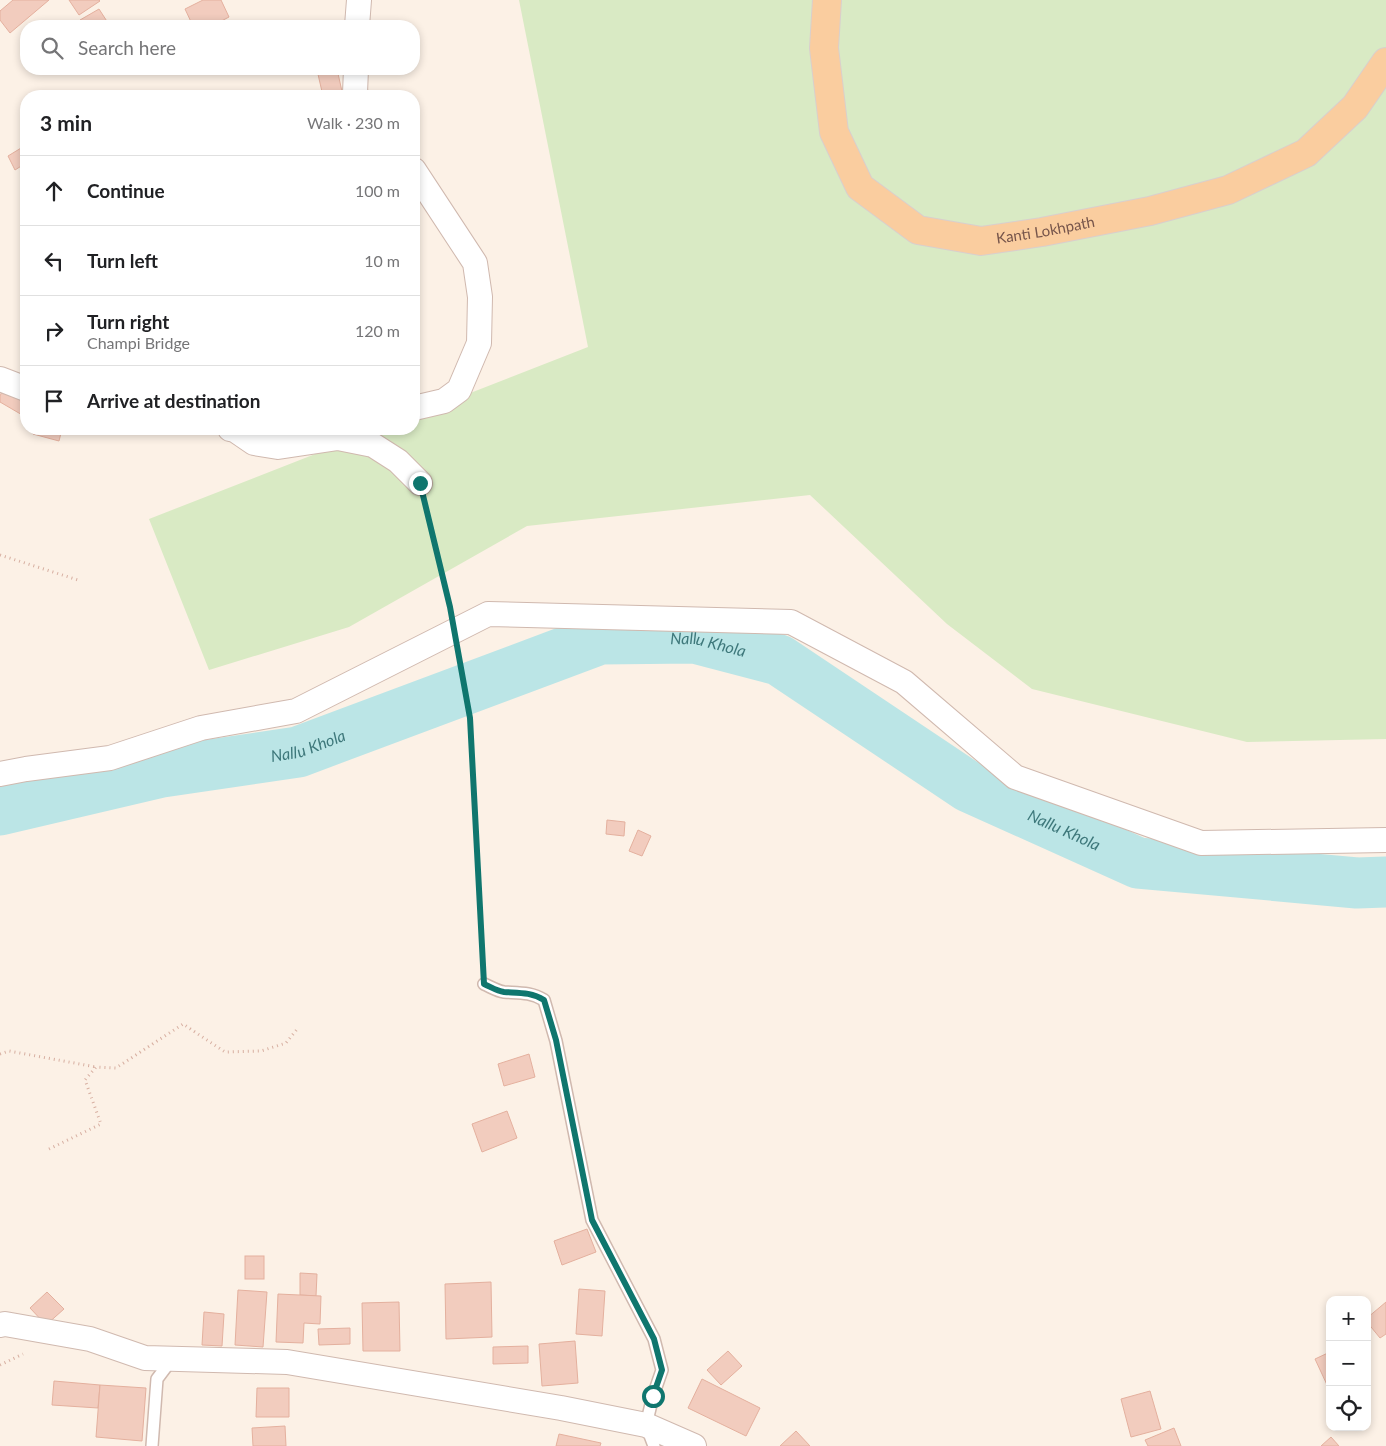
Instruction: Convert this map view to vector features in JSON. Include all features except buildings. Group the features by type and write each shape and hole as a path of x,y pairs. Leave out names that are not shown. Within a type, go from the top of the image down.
{"main road":[{"name":"Kanti Lokhpath","path":"827,0 824,48 834,132 860,187 918,230 981,241 1042,232 1150,211 1228,190 1306,153 1356,107 1386,62"}],"street":[{"path":"357,20 359,0"},
{"path":"355,90 356,75"},
{"path":"420,179 475,263 480,297 479,343 459,390 444,401 420,407"},
{"path":"0,379 20,387"},
{"path":"244,435 254,443 278,447 338,438 373,445 398,461 420,483"},
{"path":"0,774 110,758 201,728 296,711 488,614 791,622 904,682 1015,777 1201,843 1386,840"},
{"path":"0,1325 5,1324 90,1339 145,1358 287,1362 453,1389 694,1446"}],"lane":[{"path":"484,984 502,992 522,992 536,995 544,1000 556,1040 592,1220 654,1339 662,1370 653,1396 650,1435"},
{"path":"152,1446 157,1379 172,1359"}],"path":[{"path":"420,483 450,607 470,718 484,984"},
{"path":"0,555 78,580"},
{"path":"0,1054 8,1051 96,1068 116,1068 184,1024 225,1052 260,1051 286,1042 298,1028"},
{"path":"49,1149 101,1124 85,1080 96,1068"}],"green space":[{"path":"519,0 1386,0 1386,739 1247,742 1032,689 947,624 810,495 527,526 349,627 209,670 149,519 364,435 420,435 420,413 588,347"}],"waterway":[{"name":"Nallu Khola","path":"0,810 162,772 298,752 600,639 695,638 779,660 969,787 1138,863 1357,883 1386,882"}],"route":[{"path":"420,483 450,607 470,718 484,984 502,992 522,992 536,995 544,1000 556,1040 592,1220 654,1339 662,1370 653,1396"}]}
